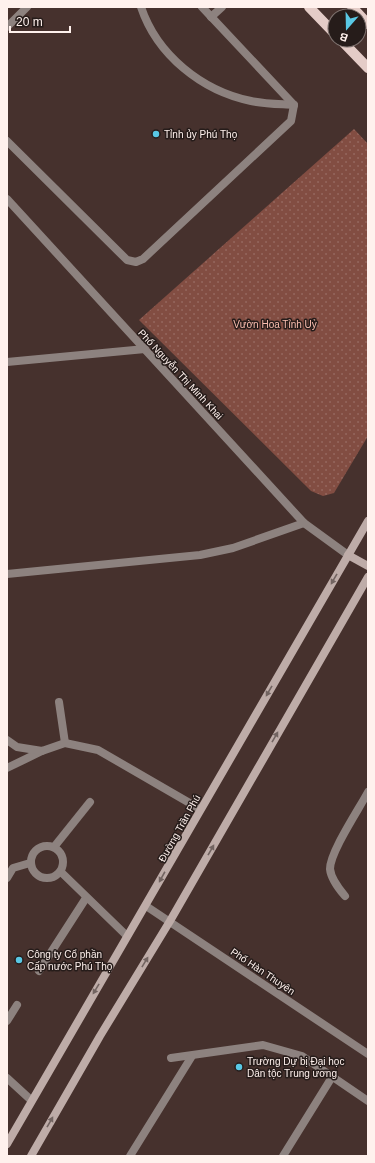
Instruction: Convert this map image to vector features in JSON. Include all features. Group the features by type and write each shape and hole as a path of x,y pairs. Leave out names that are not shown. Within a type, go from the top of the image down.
{"main road":[{"path":"309,7 327,26"},
{"path":"352,7 368,24"},
{"path":"349,48 368,68"},
{"name":"Đường Trần Phú","path":"7,1144 31,1100 146,906 200,809 368,521"},
{"path":"348,555 368,566"},
{"path":"31,1156 100,1036 170,921 368,577"}],"street":[{"path":"7,27 27,7"},
{"path":"141,7 160,43 188,73 215,89 251,101 294,105"},
{"path":"202,7 294,105"},
{"path":"211,17 222,7"},
{"path":"7,141 127,260 136,262 143,259 291,121 294,105"},
{"name":"Phố Nguyễn Thị Minh Khai","path":"7,199 304,523 348,555"},
{"path":"7,362 144,349"},
{"path":"7,574 200,555 233,548 304,523"},
{"path":"58,702 65,743"},
{"path":"7,740 17,747 42,751"},
{"path":"7,768 42,751 65,743 98,750 200,809"},
{"path":"345,896 337,885 330,870 332,856 368,792"},
{"path":"54,847 90,802"},
{"path":"44,845 54,847 62,854 64,863 61,872 53,878 45,879 35,874 30,863 34,852 44,845"},
{"path":"7,878 10,867 30,863"},
{"path":"61,872 86,898 127,936"},
{"path":"39,971 86,898"},
{"name":"Phố Hàn Thuyên","path":"146,906 368,1054"},
{"path":"7,1021 17,1005"},
{"path":"172,1058 263,1045 302,1056 368,1101"},
{"path":"130,1156 192,1056"},
{"path":"283,1156 332,1077"},
{"path":"7,1078 31,1100"}],"green space":[{"name":"Vườn Hoa Tỉnh Uỷ","path":"354,129 368,144 368,436 334,493 323,496 311,491 139,320"}],"place":[{"name":"Tỉnh ủy Phú Thọ","path":"156,134"},
{"name":"Công ty Cổ phần Cấp nước Phú Thọ","path":"19,960"},
{"name":"Trường Dự bị Đại học Dân tộc Trung ương","path":"239,1067"}]}
